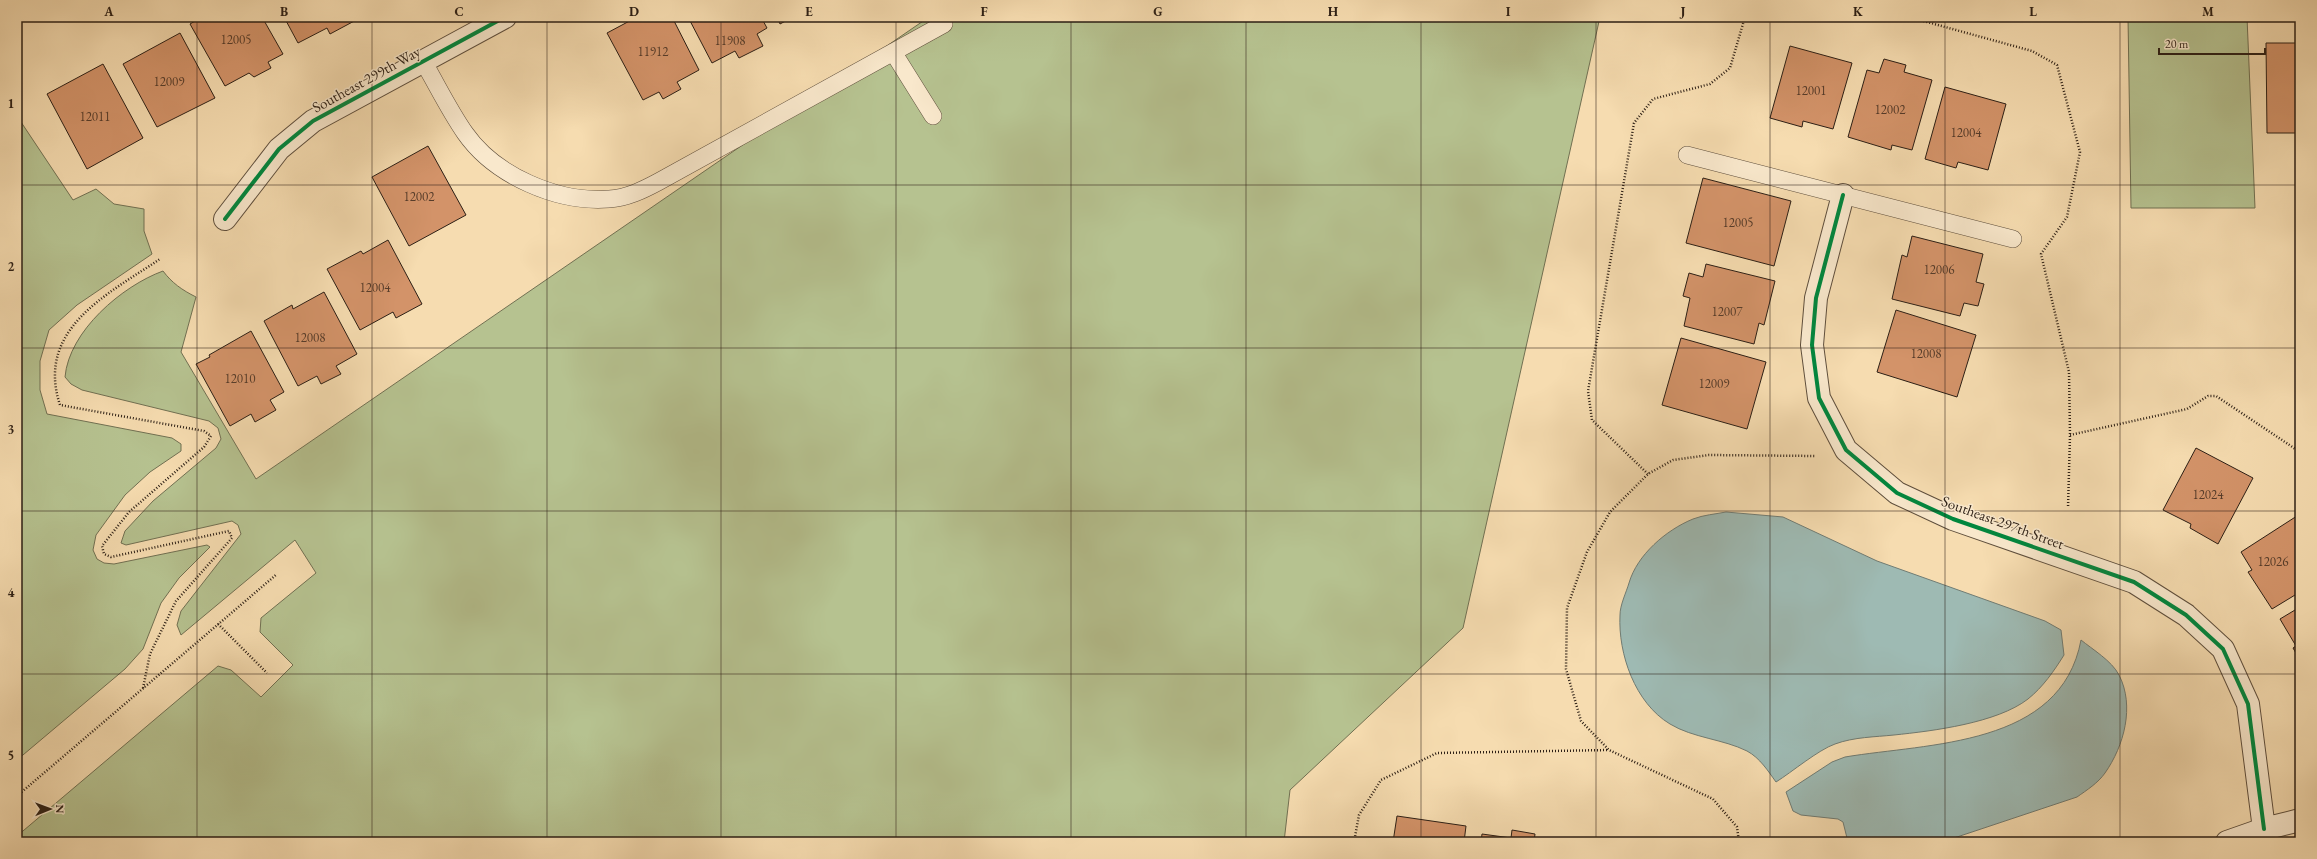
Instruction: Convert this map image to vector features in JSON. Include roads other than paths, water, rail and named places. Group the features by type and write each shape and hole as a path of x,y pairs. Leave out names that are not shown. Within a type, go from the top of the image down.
{"street":[{"name":"Southeast 299th Way","path":"225,219 279,149 313,121 505,17"},
{"name":"Southeast 297th Street","path":"1844,195 1816,298 1812,345 1819,398 1846,450 1897,493 1953,519 2134,582 2186,615 2223,649 2248,704 2264,829"},
{"path":"2227,842 2264,829 2300,820"}],"lane":[{"path":"423,62 465,134 486,156 530,183 557,194 585,199 611,199 638,192 658,182 944,24"},
{"path":"893,52 932,116"},
{"path":"1687,155 2013,239"}],"water":[{"path":"1726,512 1783,517 1877,561 2045,621 2061,630 2064,655 2039,689 2028,699 2015,707 1982,720 1945,728 1857,739 1835,744 1821,751 1776,782 1760,761 1747,751 1679,729 1658,715 1647,704 1638,691 1631,676 1622,646 1620,615 1623,599 1633,573 1646,553 1663,537 1683,524 1701,516"},
{"path":"2081,640 2107,660 2116,670 2124,687 2127,713 2122,738 2112,762 2099,780 2077,797 1942,842 1848,842 1843,822 1838,819 1801,815 1793,811 1786,792 1832,762 1845,757 1951,742 1987,733 2020,720 2048,701 2069,675"}]}
